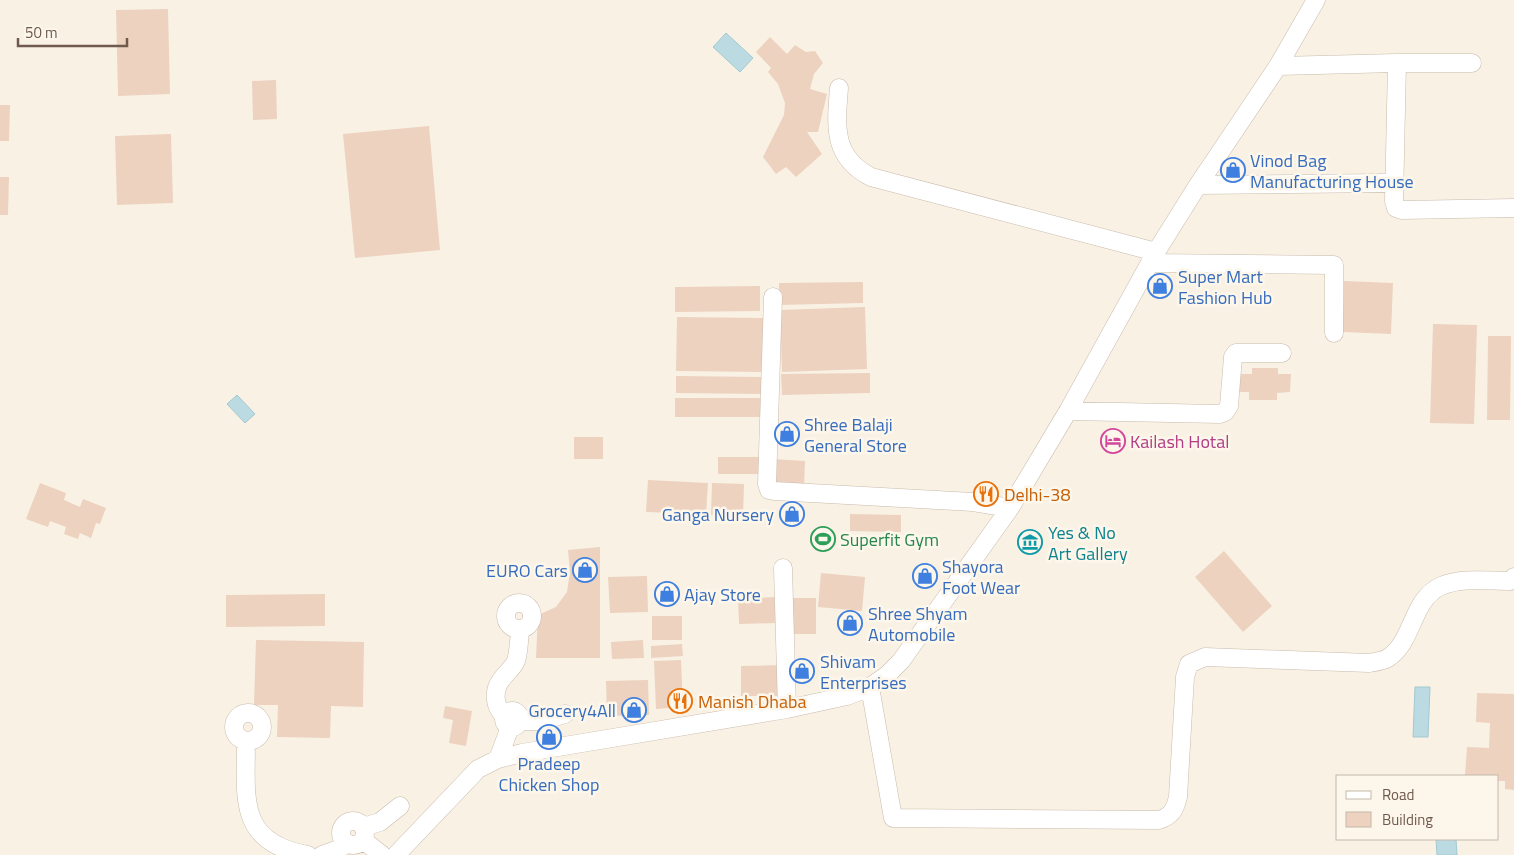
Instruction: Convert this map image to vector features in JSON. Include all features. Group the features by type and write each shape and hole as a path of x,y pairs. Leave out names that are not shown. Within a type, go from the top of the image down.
{"street":[{"path":"396,855 478,769 498,759 522,752 786,709 847,696 870,687 887,675 901,661 1010,508 1068,411 1153,258 1198,185 1278,66 1316,0"},
{"path":"1397,63 1394,201 1396,208 1402,210 1514,208"},
{"path":"1278,66 1472,63"},
{"path":"839,88 836,122 840,145 850,160 866,175 1153,258 1334,265 1334,332"},
{"path":"1198,185 1385,183"},
{"path":"773,297 767,484 770,490 774,492 973,502 1010,508"},
{"path":"1068,411 1220,414 1225,412 1229,406 1233,358 1236,353 1282,353"},
{"path":"783,568 786,709"},
{"path":"870,687 893,818 1160,820 1172,814 1178,798 1185,677 1189,664 1205,657 1369,663 1387,659 1400,646 1424,598 1441,586 1460,581 1510,581 1514,578"},
{"path":"520,629 515,662 512,668 500,680 495,696 498,709 511,721 548,720 565,714"},
{"path":"498,759 511,721"},
{"path":"246,741 245,792 247,807 252,820 261,834 276,846 308,855"},
{"path":"322,855 339,850 400,806"},
{"path":"358,837 382,855"}],"water":[{"path":"726,33 753,58 740,72 713,47"},
{"path":"237,395 255,414 245,423 227,404"},
{"path":"1415,687 1430,687 1428,737 1413,737"},
{"path":"1436,840 1456,840 1457,855 1437,855"}],"building":[{"path":"168,9 170,94 118,96 116,10"},
{"path":"770,37 787,54 795,45 806,52 815,51 823,63 814,74 810,89 827,94 818,132 807,132 822,154 796,177 786,167 776,174 763,157 784,115 785,103 778,84 768,72 771,68 756,52"},
{"path":"276,80 277,119 253,120 252,81"},
{"path":"0,105 10,105 9,141 0,141"},
{"path":"429,126 440,250 355,258 343,134"},
{"path":"171,134 173,203 117,205 115,136"},
{"path":"0,177 9,177 8,215 0,215"},
{"path":"1344,281 1393,283 1391,334 1343,332"},
{"path":"863,282 863,303 779,305 779,283"},
{"path":"760,286 760,311 675,312 675,287"},
{"path":"865,307 867,369 782,372 780,310"},
{"path":"677,317 764,318 763,372 676,371"},
{"path":"1433,324 1477,325 1474,424 1430,423"},
{"path":"1488,336 1511,336 1510,420 1487,420"},
{"path":"1252,368 1278,368 1278,374 1291,374 1290,392 1277,393 1277,400 1249,400 1249,392 1239,392 1239,374 1252,374"},
{"path":"870,373 870,393 782,395 781,374"},
{"path":"676,376 767,377 767,394 676,393"},
{"path":"675,398 767,398 767,417 675,417"},
{"path":"574,437 603,437 603,459 574,459"},
{"path":"718,457 760,457 761,474 718,474"},
{"path":"772,459 805,461 804,489 771,487"},
{"path":"648,480 708,483 706,514 646,512"},
{"path":"40,483 66,493 64,500 80,507 83,499 106,508 100,524 96,523 91,538 80,533 78,539 64,534 66,527 50,521 48,527 26,519"},
{"path":"712,483 744,484 743,516 711,515"},
{"path":"850,514 901,515 901,532 850,531"},
{"path":"600,547 600,658 536,658 538,615 556,607 567,592 570,572 568,550"},
{"path":"1224,551 1272,606 1243,632 1195,577"},
{"path":"821,573 865,577 862,611 818,607"},
{"path":"647,576 648,612 610,613 608,577"},
{"path":"325,594 325,626 226,627 226,595"},
{"path":"776,597 778,623 739,624 738,599"},
{"path":"790,598 816,598 816,634 790,634"},
{"path":"652,616 682,616 682,640 652,640"},
{"path":"256,640 364,642 363,707 331,706 330,738 277,737 278,705 254,705"},
{"path":"643,640 644,658 612,659 611,642"},
{"path":"682,644 683,656 651,658 651,646"},
{"path":"681,660 683,707 656,709 654,661"},
{"path":"782,665 782,696 741,696 741,666"},
{"path":"648,680 649,715 607,716 606,681"},
{"path":"1477,693 1514,694 1514,790 1505,789 1505,781 1499,781 1499,775 1465,775 1467,747 1489,748 1490,723 1476,722"},
{"path":"445,706 472,711 466,746 449,743 453,720 443,718"}],"place":[{"name":"Vinod Bag Manufacturing House","path":"1233,170"},
{"name":"Super Mart Fashion Hub","path":"1160,286"},
{"name":"Shree Balaji General Store","path":"787,434"},
{"name":"Kailash Hotal","path":"1113,441"},
{"name":"Delhi-38","path":"986,494"},
{"name":"Ganga Nursery","path":"792,514"},
{"name":"Superfit Gym","path":"823,539"},
{"name":"Yes & No Art Gallery","path":"1030,542"},
{"name":"EURO Cars","path":"585,570"},
{"name":"Shayora Foot Wear","path":"925,576"},
{"name":"Ajay Store","path":"667,594"},
{"name":"Shree Shyam Automobile","path":"850,623"},
{"name":"Shivam Enterprises","path":"802,671"},
{"name":"Manish Dhaba","path":"680,701"},
{"name":"Grocery4All","path":"634,710"},
{"name":"Pradeep Chicken Shop","path":"549,737"}]}
